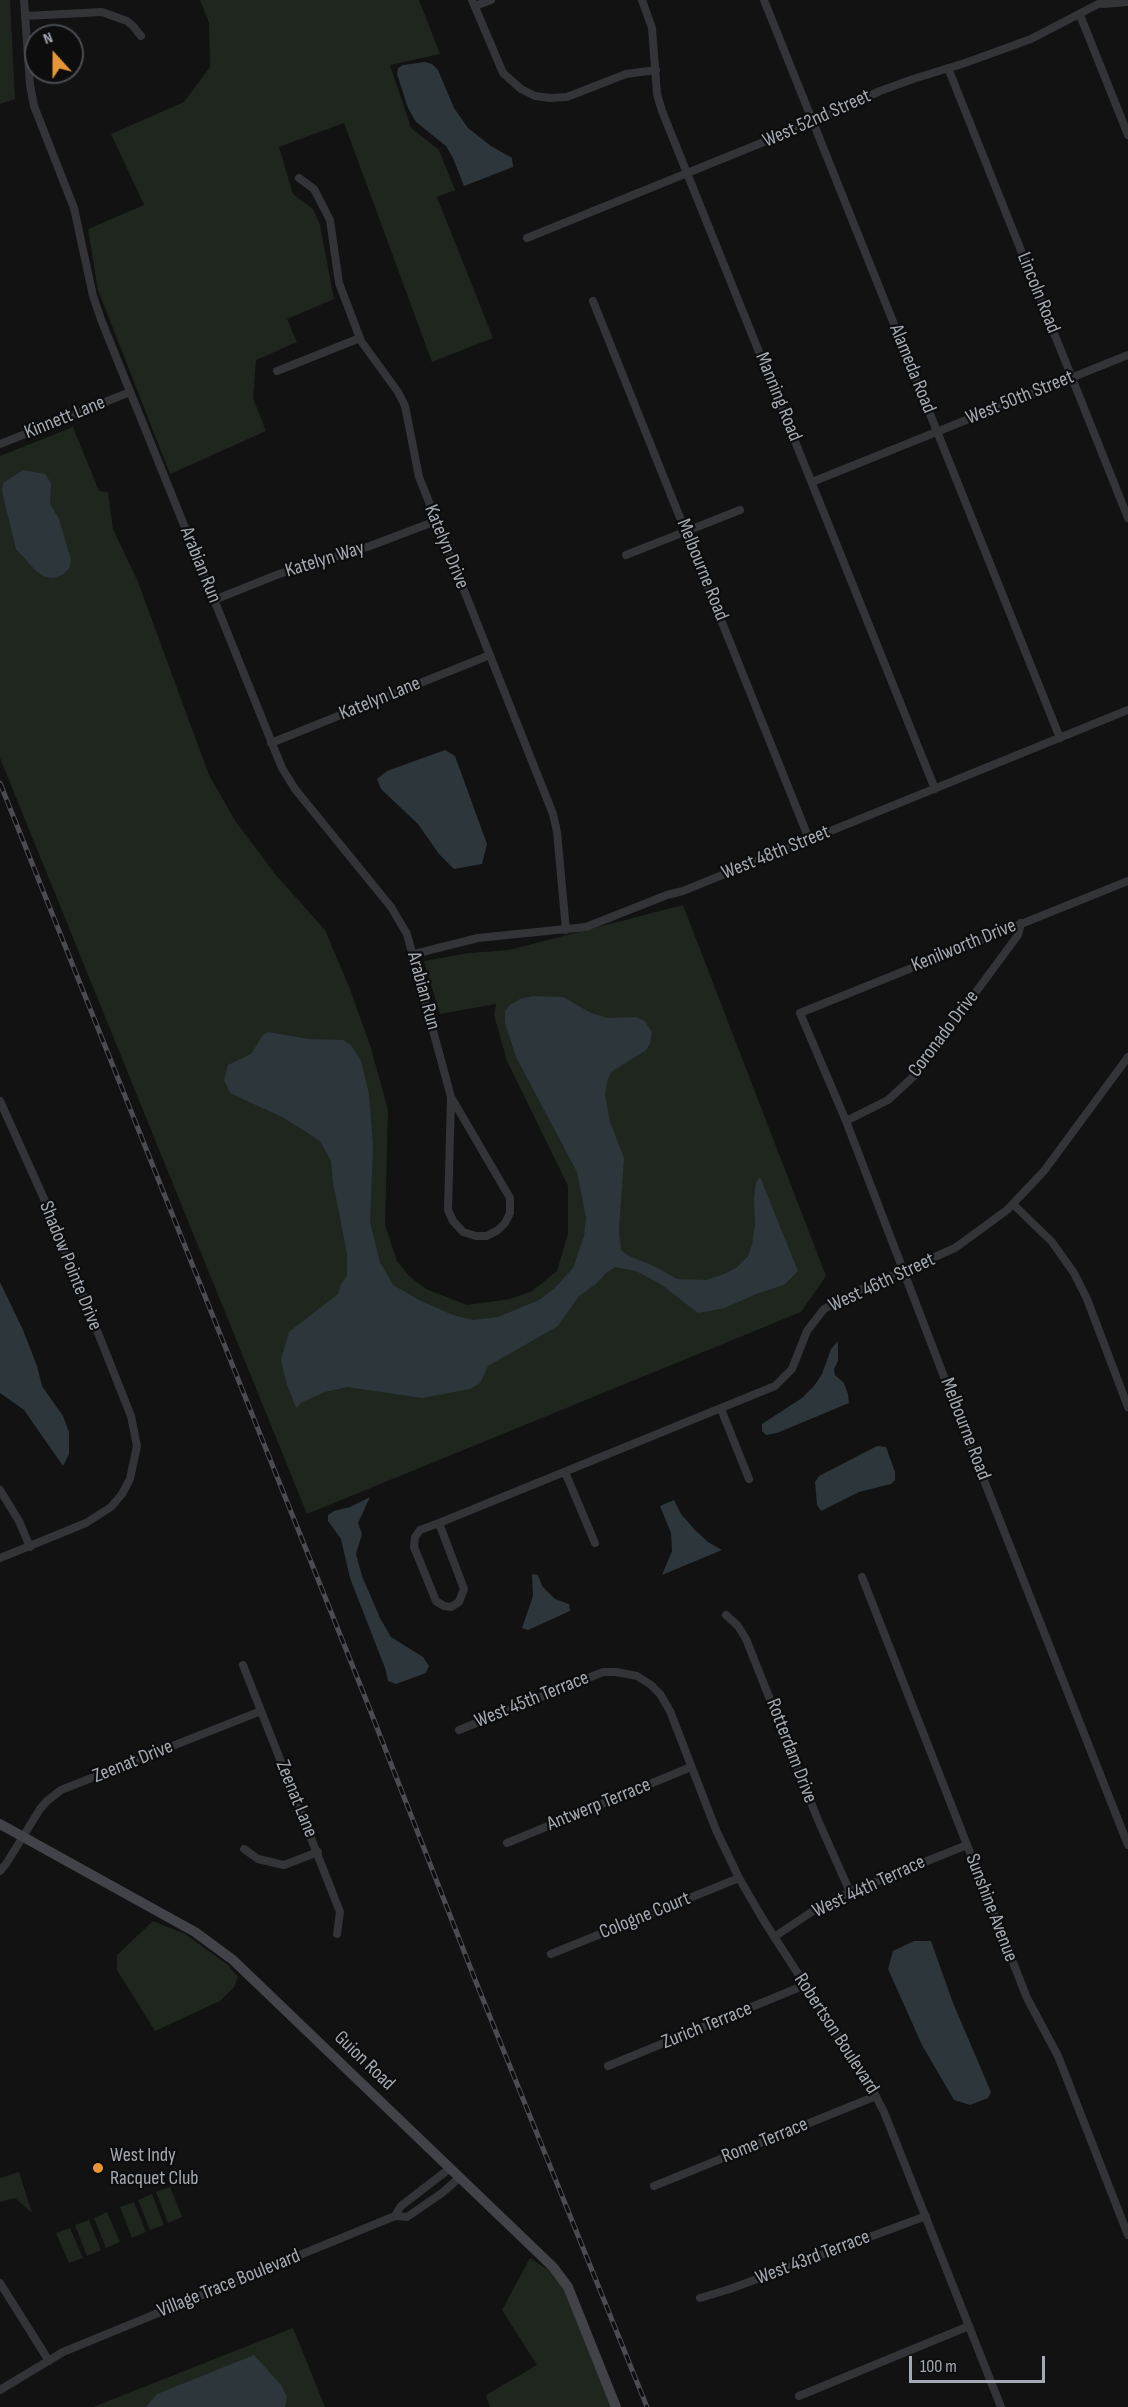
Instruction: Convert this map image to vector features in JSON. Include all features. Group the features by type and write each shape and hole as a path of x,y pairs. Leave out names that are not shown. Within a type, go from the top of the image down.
{"street":[{"name":"Arabian Run","path":"24,0 30,84 34,106 74,208 95,304 282,768 295,789 396,914 414,954 451,1097 510,1198 510,1213 505,1223 487,1236 476,1236 463,1232 450,1215 448,1205 451,1097"},
{"path":"491,0 474,3 503,73 521,89 536,96 567,97 626,74 656,70"},
{"name":"Manning Road","path":"642,0 652,28 659,103 934,789"},
{"name":"Alameda Road","path":"764,0 1060,738"},
{"path":"1104,2 1128,2"},
{"name":"West 52nd Street","path":"527,238 813,122 880,91 1031,39 1104,2"},
{"path":"25,16 102,12 127,21 141,36"},
{"path":"1080,15 1128,135"},
{"name":"Lincoln Road","path":"948,68 1128,518"},
{"name":"Katelyn Drive","path":"299,178 314,189 330,220 339,284 360,338 403,401 408,416 417,474 554,816 566,930"},
{"name":"Melbourne Road","path":"593,301 809,839"},
{"path":"277,371 360,338"},
{"name":"West 50th Street","path":"812,482 1128,355"},
{"name":"Kinnett Lane","path":"0,444 130,392"},
{"path":"626,555 740,510"},
{"name":"Katelyn Way","path":"214,600 279,574 375,545 436,521"},
{"name":"Katelyn Lane","path":"271,743 490,655"},
{"name":"West 48th Street","path":"414,954 478,938 586,927 667,895 678,893 1128,710"},
{"name":"Kenilworth Drive","path":"800,1013 1128,881"},
{"name":"Coronado Drive","path":"846,1121 888,1100 914,1076 1018,935 1021,923"},
{"name":"Melbourne Road","path":"800,1013 846,1121 1128,1845"},
{"name":"West 46th Street","path":"439,1523 464,1589 459,1602 451,1607 436,1601 414,1547 415,1537 420,1530 767,1390 786,1377 797,1359 807,1331 824,1309 847,1296 955,1248 1014,1204 1049,1164 1128,1058"},
{"name":"Shadow Pointe Drive","path":"0,1101 50,1212 135,1432 136,1451 133,1471 122,1494 111,1507 93,1520 30,1546"},
{"path":"1014,1204 1052,1242 1074,1273 1085,1295 1128,1407"},
{"path":"721,1409 749,1479"},
{"path":"565,1472 595,1543"},
{"path":"0,1490 19,1521 30,1546 0,1558"},
{"name":"Sunshine Avenue","path":"862,1577 1027,1998 1058,2056 1128,2235"},
{"name":"Rotterdam Drive","path":"726,1615 747,1639 818,1820 850,1892"},
{"name":"Zeenat Lane","path":"243,1665 340,1912 337,1934"},
{"name":"West 45th Terrace","path":"459,1730 599,1673 625,1673 641,1678"},
{"name":"Robertson Boulevard","path":"641,1678 651,1685 665,1702 712,1820 739,1878 876,2096 894,2134 1001,2407"},
{"name":"Zeenat Drive","path":"0,1871 45,1803 61,1791 261,1711"},
{"name":"Antwerp Terrace","path":"507,1843 691,1767"},
{"name":"Guion Road","path":"0,1824 187,1928 223,1951 547,2260 564,2280 616,2407"},
{"name":"West 44th Terrace","path":"774,1937 810,1913 850,1892 967,1845"},
{"path":"244,1849 258,1859 284,1865 318,1852"},
{"name":"Cologne Court","path":"551,1954 739,1878"},
{"name":"Zurich Terrace","path":"608,2066 805,1985"},
{"name":"Rome Terrace","path":"654,2186 876,2096"},
{"name":"Village Trace Boulevard","path":"0,2390 63,2352 395,2216 401,2206 449,2169"},
{"path":"395,2216 407,2217 442,2193 459,2178"},
{"name":"West 43rd Terrace","path":"700,2298 926,2216"},
{"path":"0,2283 49,2361"},
{"path":"799,2396 969,2326"}],"shaded area":[{"path":"0,0 10,0 15,99 0,104"},
{"path":"200,0 419,0 440,54 390,65 411,128 439,150 455,190 437,197 493,338 432,362 344,123 279,147 293,194 313,209 320,225 334,299 287,319 297,342 256,360 253,398 266,431 170,474 98,290 88,229 144,205 111,134 184,102 210,67 209,23"},
{"path":"425,62 432,64 438,70 454,108 468,128 491,146 512,158 513,167 464,186 446,146 416,122 408,108 397,74 398,68 403,65"},
{"path":"73,427 99,491 108,492 113,529 138,582 209,775 236,822 275,874 325,930 350,989 371,1048 388,1110 385,1225 397,1261 408,1275 426,1289 467,1305 510,1299 532,1291 557,1271 568,1234 568,1186 507,1061 494,1015 496,1004 440,1014 424,961 469,953 509,950 683,905 826,1276 801,1312 307,1514 0,758 0,456"},
{"path":"23,470 45,474 51,483 50,504 59,519 71,560 70,567 64,574 54,578 45,577 36,571 16,549 2,491 3,483"},
{"path":"445,750 455,756 487,844 482,864 454,869 439,854 418,824 381,789 377,779 387,771"},
{"path":"533,996 563,997 591,1013 607,1018 636,1017 645,1021 652,1033 650,1044 645,1051 611,1072 605,1094 610,1122 624,1158 619,1230 621,1250 677,1279 706,1280 736,1268 748,1256 752,1245 755,1225 754,1198 756,1182 760,1177 798,1271 784,1285 725,1308 698,1313 662,1285 636,1271 615,1267 579,1296 558,1326 488,1366 480,1383 470,1389 422,1398 347,1387 325,1392 302,1402 296,1408 281,1360 289,1332 338,1294 347,1276 347,1254 331,1161 320,1141 284,1118 230,1093 224,1080 228,1065 251,1054 263,1035 268,1032 309,1039 343,1040 351,1045 361,1061 369,1094 373,1148 370,1222 380,1262 393,1285 421,1301 453,1315 473,1320 498,1317 539,1300 554,1289 573,1268 584,1236 586,1218 577,1172 516,1057 505,1023 505,1011 510,1005 520,999"},
{"path":"0,1282 23,1330 42,1386 63,1416 69,1432 69,1454 63,1466 24,1410 0,1393"},
{"path":"838,1341 835,1375 844,1383 849,1403 777,1433 766,1435 762,1431 762,1424 802,1398 814,1386 822,1374 831,1349"},
{"path":"877,1446 886,1447 895,1472 895,1480 891,1484 859,1492 821,1511 817,1505 815,1482 819,1476"},
{"path":"370,1497 358,1523 362,1534 356,1554 362,1576 391,1637 423,1657 429,1666 426,1673 396,1684 388,1681 350,1578 341,1539 328,1521 328,1515 334,1511 350,1507"},
{"path":"674,1500 681,1514 695,1530 708,1542 722,1550 662,1575 672,1551 671,1533 660,1506"},
{"path":"532,1574 538,1575 542,1586 555,1599 569,1604 570,1611 528,1630 522,1628 533,1596"},
{"path":"153,1921 185,1934 228,1965 238,1977 234,1987 220,2001 155,2031 117,1970 117,1955"},
{"path":"914,1941 931,1941 953,2003 991,2092 988,2098 970,2105 954,2100 922,2045 888,1969 893,1951"},
{"path":"19,2172 32,2213 15,2198 0,2202 0,2178"},
{"path":"170,2187 182,2217 168,2223 156,2192"},
{"path":"152,2194 164,2225 150,2230 138,2200"},
{"path":"134,2202 146,2232 132,2238 120,2207"},
{"path":"107,2212 120,2242 106,2248 94,2218"},
{"path":"89,2220 101,2250 87,2256 75,2225"},
{"path":"70,2228 83,2258 69,2263 56,2233"},
{"path":"530,2258 564,2280 616,2407 490,2407 486,2395 537,2365 502,2310"},
{"path":"293,2328 325,2407 93,2407"},
{"path":"254,2355 281,2385 287,2397 285,2407 146,2407 157,2394"}],"railway":[{"path":"0,783 647,2407"}],"place":[{"name":"West Indy Racquet Club","path":"98,2168"}]}
